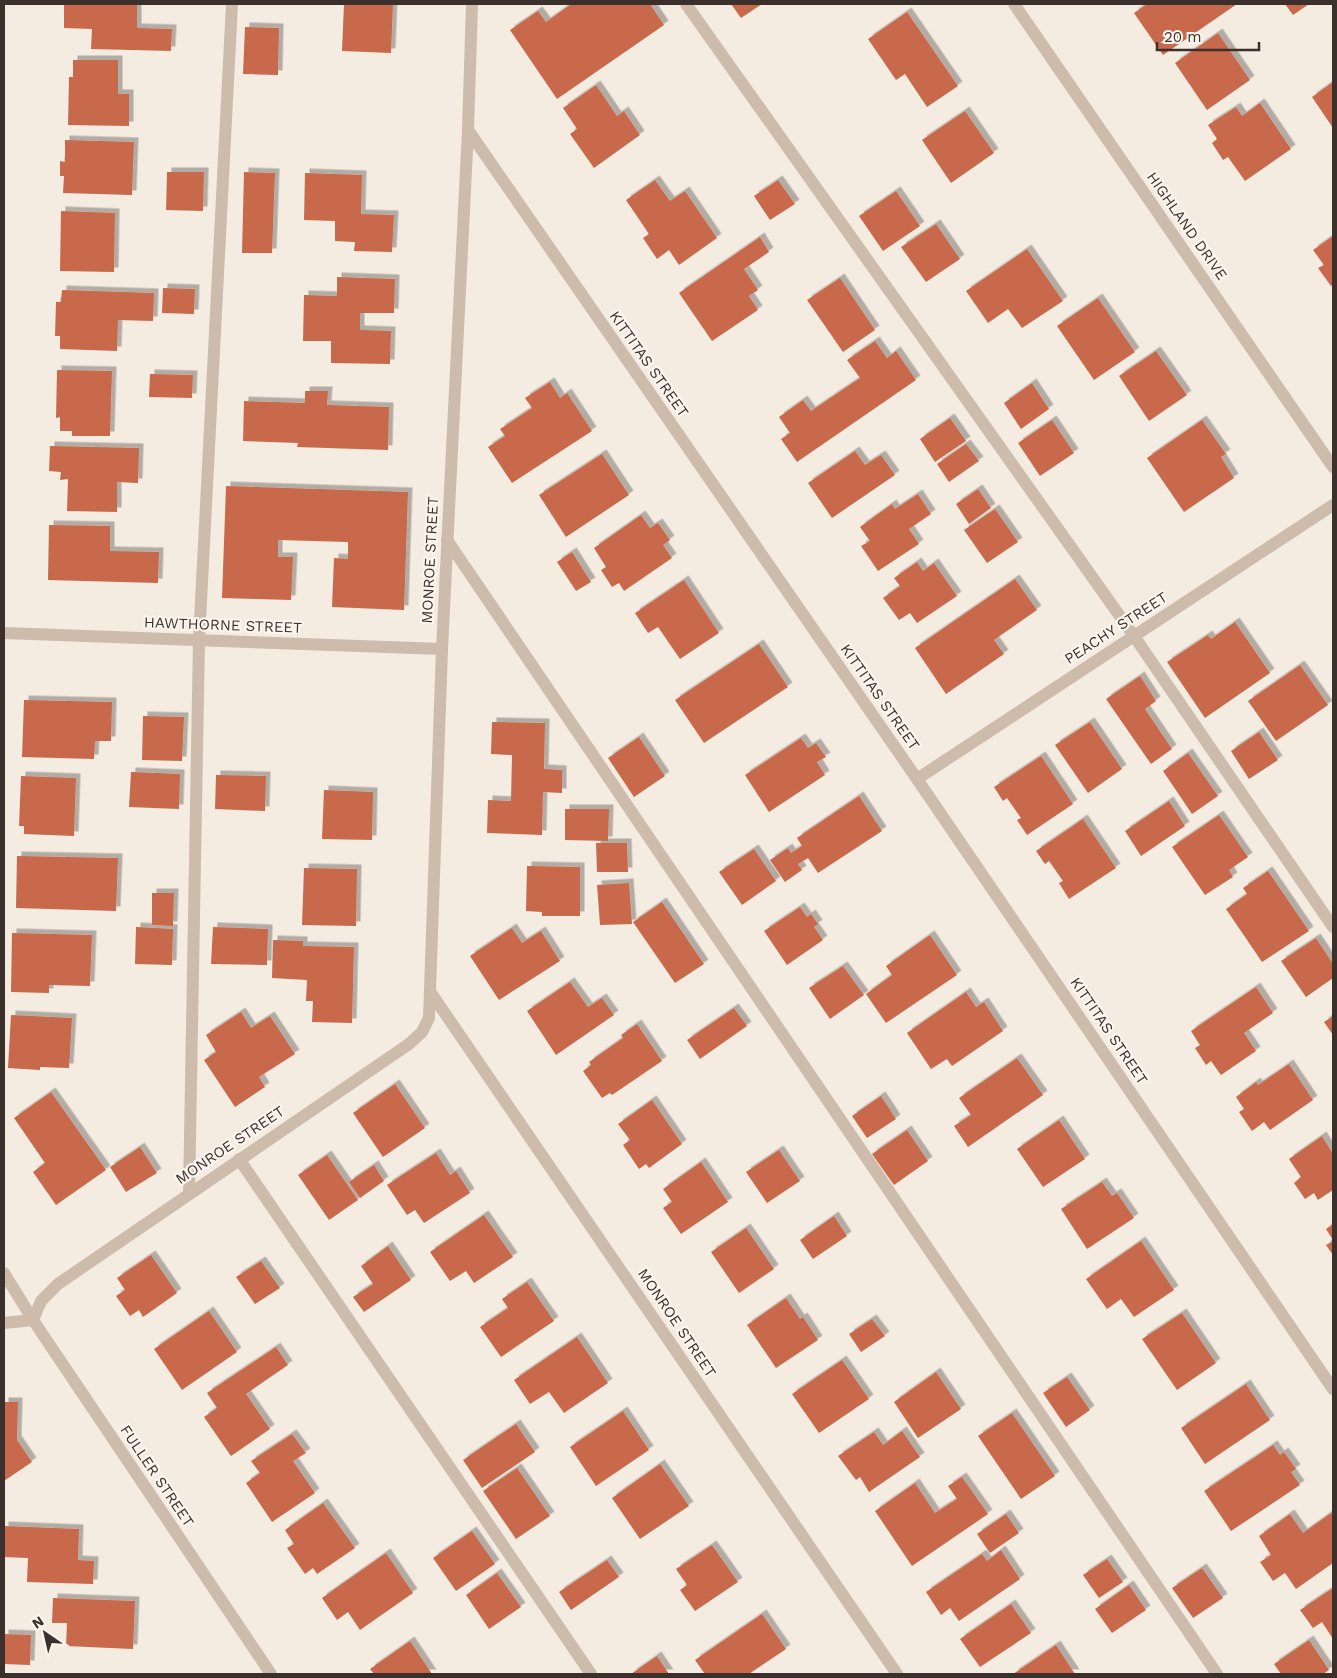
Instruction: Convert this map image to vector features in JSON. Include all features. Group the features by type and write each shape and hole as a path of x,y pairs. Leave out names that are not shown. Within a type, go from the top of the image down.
{"street":[{"path":"189,1193 199,640 232,4"},
{"path":"468,130 472,4"},
{"path":"686,4 1134,636 1333,928"},
{"name":"HIGHLAND DRIVE","path":"1014,4 1333,468"},
{"name":"MONROE STREET","path":"33,1320 41,1301 58,1284 409,1044 422,1032 429,1018 431,1006 442,649 468,130"},
{"name":"KITTITAS STREET","path":"468,130 918,779 1333,1389"},
{"name":"PEACHY STREET","path":"918,779 1333,505"},
{"path":"447,540 1217,1674"},
{"name":"HAWTHORNE STREET","path":"4,633 442,649"},
{"name":"MONROE STREET","path":"430,991 897,1674"},
{"path":"239,1159 591,1674"},
{"name":"FULLER STREET","path":"4,1273 33,1320 271,1674"},
{"path":"4,1323 33,1320"}],"building":[{"path":"64,4 137,4 137,28 172,29 171,51 91,49 92,29 64,28"},
{"path":"344,4 393,4 391,53 342,51"},
{"path":"570,4 650,4 664,25 557,99 510,30 538,11 546,22"},
{"path":"731,4 762,4 741,18"},
{"path":"1147,4 1237,4 1163,55 1134,13"},
{"path":"1285,4 1309,4 1293,15"},
{"path":"907,12 958,86 927,107 905,74 896,80 868,39"},
{"path":"245,27 279,28 278,75 243,74"},
{"path":"1218,33 1250,80 1207,110 1175,63"},
{"path":"73,60 118,60 118,94 129,94 129,126 68,125 69,77 73,77"},
{"path":"1333,82 1333,128 1312,97"},
{"path":"596,85 617,116 624,111 640,135 594,168 570,134 577,129 563,108"},
{"path":"1260,103 1291,149 1245,181 1228,157 1223,160 1212,143 1217,139 1208,125 1236,107 1242,116"},
{"path":"965,111 994,153 951,183 922,140"},
{"path":"65,140 134,142 132,195 63,193 64,176 60,176 60,161 65,162"},
{"path":"167,172 204,172 203,211 166,210"},
{"path":"244,172 275,173 272,253 242,253"},
{"path":"305,173 362,175 361,214 394,215 392,252 354,251 355,242 335,241 335,221 304,220"},
{"path":"655,180 670,201 685,191 717,238 679,265 669,250 657,259 643,238 649,234 626,200"},
{"path":"778,180 795,204 770,220 754,196"},
{"path":"896,191 920,226 883,251 859,216"},
{"path":"61,211 115,213 114,272 60,271"},
{"path":"936,224 960,259 926,282 901,247"},
{"path":"1333,236 1333,284 1331,286 1318,268 1324,265 1313,250"},
{"path":"760,237 769,252 744,269 758,290 749,296 758,310 712,341 679,293"},
{"path":"1027,249 1063,301 1022,328 1008,309 988,323 966,291"},
{"path":"337,277 395,279 394,313 360,313 360,330 391,331 390,364 331,363 331,341 303,341 304,295 337,296"},
{"path":"840,278 875,330 843,352 807,300"},
{"path":"163,288 195,289 194,314 162,313"},
{"path":"62,290 154,293 153,321 118,320 117,351 60,349 60,336 55,336 56,302 61,302"},
{"path":"1098,298 1135,352 1094,380 1057,326"},
{"path":"875,341 887,358 896,351 916,380 797,462 781,439 790,433 779,417 803,400 811,411 860,378 847,360"},
{"path":"1156,351 1187,395 1149,421 1119,376"},
{"path":"57,370 112,371 110,436 72,436 72,431 60,431 60,417 56,418"},
{"path":"150,374 193,375 192,398 149,397"},
{"path":"550,382 560,398 567,393 592,431 512,483 488,447 505,436 500,429 532,408 525,398"},
{"path":"1032,383 1049,409 1021,429 1004,403"},
{"path":"305,391 328,391 327,405 389,407 388,450 297,447 298,443 243,441 244,401 305,403"},
{"path":"950,418 966,441 935,462 920,439"},
{"path":"1052,420 1074,453 1040,476 1018,443"},
{"path":"1202,420 1226,454 1221,457 1234,478 1184,512 1147,458"},
{"path":"966,444 979,461 949,482 937,464"},
{"path":"50,446 139,448 138,483 117,482 117,512 67,511 68,479 60,480 61,472 49,471"},
{"path":"855,451 865,465 881,455 895,475 832,518 808,483"},
{"path":"602,454 629,495 566,537 539,495"},
{"path":"226,486 408,492 404,610 332,607 334,558 348,559 348,542 278,540 278,557 293,557 291,600 222,598"},
{"path":"978,489 991,508 969,524 956,504"},
{"path":"918,494 931,514 909,529 919,544 878,571 861,546 870,541 860,527 892,504 895,509"},
{"path":"995,509 1018,542 987,563 964,530"},
{"path":"641,515 650,528 658,523 670,540 663,545 672,558 624,591 619,583 612,587 601,570 606,567 594,548"},
{"path":"49,525 110,526 110,551 159,552 158,583 48,580"},
{"path":"572,552 591,582 576,591 557,562"},
{"path":"917,562 923,571 934,563 957,596 917,623 910,613 899,620 883,598 900,586 894,578"},
{"path":"1015,579 1037,610 994,640 1004,654 946,694 915,648"},
{"path":"684,580 719,633 680,659 658,627 648,633 635,613"},
{"path":"1235,622 1270,673 1205,718 1167,662 1208,635 1211,639"},
{"path":"759,644 788,687 704,743 675,700"},
{"path":"1300,665 1328,705 1276,741 1248,701"},
{"path":"1140,676 1156,701 1145,709 1172,749 1151,764 1106,699"},
{"path":"24,700 112,702 111,741 95,741 94,759 22,757"},
{"path":"143,716 184,717 182,761 142,760"},
{"path":"492,722 545,723 544,769 562,770 562,793 543,792 542,835 487,833 488,800 511,801 512,755 491,754"},
{"path":"1090,722 1122,769 1088,793 1055,745"},
{"path":"1259,732 1278,760 1249,779 1231,751"},
{"path":"639,737 665,776 634,797 608,758"},
{"path":"801,738 808,748 816,743 826,757 817,762 825,775 769,812 745,775"},
{"path":"1188,753 1218,796 1192,814 1163,771"},
{"path":"1041,756 1073,804 1027,835 1017,820 1021,818 1007,798 1003,801 994,787"},
{"path":"131,772 180,774 179,809 129,807"},
{"path":"216,775 266,776 265,811 215,809"},
{"path":"21,776 76,778 74,836 24,834 24,826 19,826"},
{"path":"324,790 373,792 372,840 322,839"},
{"path":"859,796 882,831 818,873 808,858 798,864 802,870 785,882 770,860 788,848 791,853 802,846 797,838"},
{"path":"1169,801 1185,826 1141,856 1125,831"},
{"path":"565,809 609,809 608,841 565,840"},
{"path":"1219,815 1248,857 1229,870 1233,877 1205,895 1172,847"},
{"path":"1083,819 1116,868 1069,899 1059,883 1063,881 1049,861 1045,864 1036,851"},
{"path":"596,843 627,843 628,872 597,872"},
{"path":"754,849 776,881 742,905 719,872"},
{"path":"17,856 118,858 116,911 16,908"},
{"path":"527,866 580,867 580,916 542,916 542,912 526,911"},
{"path":"304,868 357,869 356,926 302,925"},
{"path":"1268,871 1309,931 1262,962 1226,909 1247,894 1243,888"},
{"path":"629,883 632,924 600,925 597,885"},
{"path":"152,893 174,893 173,926 152,925"},
{"path":"662,902 704,964 675,983 633,922"},
{"path":"800,907 807,917 811,914 818,924 814,927 823,940 787,965 764,931"},
{"path":"136,927 173,929 172,965 135,964"},
{"path":"213,927 268,929 267,965 211,964"},
{"path":"512,928 522,943 541,931 560,961 499,1000 470,956"},
{"path":"12,933 92,935 90,986 49,985 49,993 11,992"},
{"path":"930,935 957,975 886,1023 866,994 892,975 886,966"},
{"path":"1316,938 1333,964 1333,978 1306,997 1281,961"},
{"path":"273,940 303,941 303,946 354,947 352,1023 312,1022 313,1001 306,1001 307,980 272,978"},
{"path":"843,966 864,995 830,1019 809,988"},
{"path":"570,982 588,1007 602,998 614,1015 556,1055 527,1011"},
{"path":"1256,987 1273,1013 1244,1033 1256,1051 1221,1075 1211,1061 1206,1065 1195,1048 1200,1045 1191,1031"},
{"path":"966,992 976,1007 984,1002 1003,1031 952,1066 947,1059 931,1069 907,1033"},
{"path":"734,1008 747,1026 700,1059 687,1040"},
{"path":"241,1012 251,1028 270,1016 295,1054 259,1077 265,1087 235,1107 204,1060 216,1052 206,1035"},
{"path":"11,1015 72,1018 69,1068 40,1067 40,1070 8,1068"},
{"path":"1333,1016 1333,1035 1324,1022"},
{"path":"637,1024 662,1061 612,1095 610,1093 602,1098 583,1071 591,1065 589,1062 623,1038 621,1035"},
{"path":"1017,1058 1043,1095 968,1147 954,1126 971,1115 959,1098"},
{"path":"1289,1064 1313,1100 1270,1130 1264,1122 1252,1131 1239,1112 1244,1109 1236,1097 1256,1082 1258,1085"},
{"path":"395,1084 425,1128 383,1157 353,1113"},
{"path":"51,1092 106,1170 56,1205 33,1172 45,1163 14,1118"},
{"path":"881,1096 896,1119 867,1138 852,1116"},
{"path":"652,1100 682,1144 649,1168 646,1164 639,1169 623,1145 630,1140 618,1124"},
{"path":"1059,1120 1085,1159 1043,1187 1017,1149"},
{"path":"907,1130 928,1161 894,1185 872,1154"},
{"path":"1322,1136 1333,1154 1333,1190 1318,1200 1314,1193 1305,1199 1294,1183 1301,1177 1289,1159"},
{"path":"140,1147 157,1173 126,1192 110,1167"},
{"path":"779,1150 800,1181 767,1203 746,1172"},
{"path":"436,1153 450,1175 456,1171 470,1193 424,1223 415,1210 407,1215 387,1185"},
{"path":"327,1155 358,1200 329,1220 298,1175"},
{"path":"701,1162 728,1202 681,1234 663,1208 672,1202 663,1189"},
{"path":"374,1165 384,1181 360,1198 349,1182"},
{"path":"1102,1182 1112,1196 1117,1193 1134,1218 1087,1249 1061,1209"},
{"path":"484,1215 513,1257 474,1283 466,1271 450,1281 430,1252"},
{"path":"834,1216 847,1236 813,1259 800,1240"},
{"path":"1333,1224 1333,1240 1326,1229"},
{"path":"746,1228 774,1269 739,1293 711,1252"},
{"path":"1141,1241 1174,1290 1134,1317 1121,1299 1107,1309 1086,1279"},
{"path":"1333,1241 1333,1255 1326,1245"},
{"path":"388,1246 411,1280 364,1312 353,1297 373,1284 361,1266"},
{"path":"151,1255 177,1293 143,1317 139,1310 130,1316 116,1296 125,1290 117,1278"},
{"path":"261,1261 280,1288 255,1304 236,1277"},
{"path":"527,1282 554,1321 501,1357 480,1327 508,1308 502,1299"},
{"path":"786,1298 800,1319 803,1317 818,1340 776,1368 747,1325"},
{"path":"209,1311 237,1352 182,1390 154,1349"},
{"path":"1182,1313 1216,1363 1177,1390 1142,1339"},
{"path":"872,1319 885,1336 861,1352 849,1334"},
{"path":"577,1337 608,1383 564,1413 549,1392 530,1404 514,1380"},
{"path":"276,1347 288,1365 246,1394 270,1429 231,1456 204,1417 217,1408 207,1393"},
{"path":"842,1360 869,1399 819,1433 792,1394"},
{"path":"936,1372 961,1409 918,1438 894,1402"},
{"path":"1067,1377 1090,1410 1066,1427 1043,1393"},
{"path":"1246,1384 1270,1420 1205,1464 1181,1428"},
{"path":"4,1402 18,1402 17,1440 32,1462 4,1481"},
{"path":"623,1411 649,1450 596,1486 570,1447"},
{"path":"1012,1413 1055,1476 1021,1499 978,1436"},
{"path":"516,1424 535,1452 482,1488 463,1460"},
{"path":"902,1431 920,1457 869,1492 860,1477 856,1480 838,1456 874,1432 883,1445"},
{"path":"292,1434 306,1453 293,1461 315,1493 272,1522 246,1483 260,1473 251,1461"},
{"path":"1273,1445 1280,1455 1284,1452 1296,1469 1291,1472 1300,1485 1231,1531 1204,1491"},
{"path":"660,1464 689,1506 640,1539 612,1498"},
{"path":"517,1468 550,1516 516,1539 483,1491"},
{"path":"962,1477 988,1514 912,1566 875,1511 915,1483 935,1513 957,1499 948,1486"},
{"path":"323,1503 355,1548 317,1574 313,1568 305,1574 287,1548 294,1544 285,1530"},
{"path":"1331,1513 1333,1516 1333,1563 1296,1589 1285,1573 1273,1581 1260,1562 1271,1555 1259,1536 1290,1514 1303,1533"},
{"path":"1006,1514 1019,1533 990,1553 977,1534"},
{"path":"4,1526 79,1529 78,1560 94,1561 93,1584 27,1582 28,1558 4,1557"},
{"path":"472,1531 495,1564 456,1591 433,1558"},
{"path":"712,1545 738,1582 695,1611 680,1590 687,1585 676,1569"},
{"path":"1001,1550 1020,1579 959,1621 950,1608 941,1615 926,1592 982,1554 987,1561"},
{"path":"386,1553 413,1593 360,1630 348,1612 337,1620 322,1598"},
{"path":"1107,1559 1123,1582 1099,1598 1083,1575"},
{"path":"607,1560 619,1577 571,1610 559,1592"},
{"path":"1202,1568 1223,1598 1193,1618 1172,1588"},
{"path":"497,1573 521,1607 489,1629 466,1595"},
{"path":"1129,1585 1146,1610 1112,1633 1095,1609"},
{"path":"1333,1588 1333,1639 1322,1622 1313,1628 1300,1610"},
{"path":"53,1598 135,1601 133,1649 66,1646 67,1623 52,1623"},
{"path":"1011,1604 1031,1633 980,1667 960,1639"},
{"path":"762,1614 786,1649 749,1674 705,1674 695,1660"},
{"path":"4,1634 31,1635 30,1665 4,1664"},
{"path":"1309,1640 1329,1670 1323,1674 1281,1674 1274,1664"},
{"path":"410,1641 432,1674 374,1674 370,1669"},
{"path":"1056,1645 1075,1674 1013,1674"},
{"path":"657,1656 669,1674 631,1674"}]}
